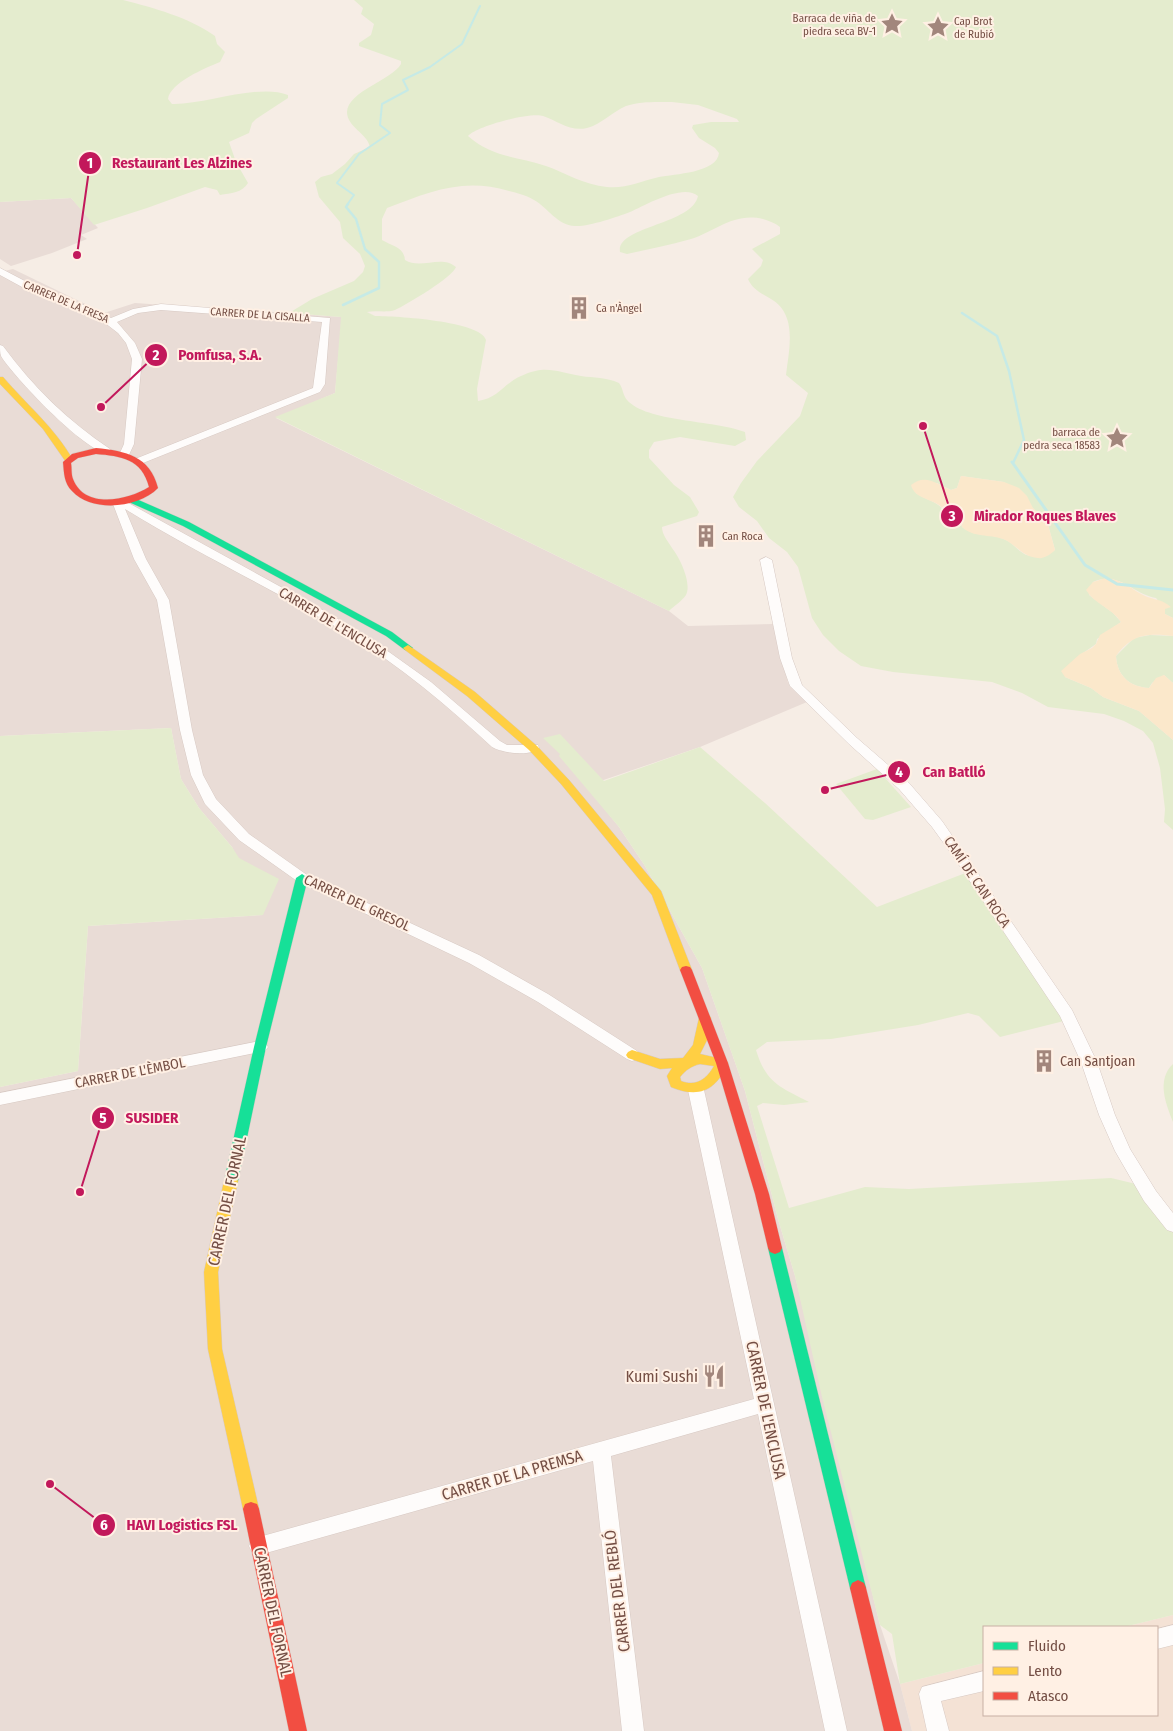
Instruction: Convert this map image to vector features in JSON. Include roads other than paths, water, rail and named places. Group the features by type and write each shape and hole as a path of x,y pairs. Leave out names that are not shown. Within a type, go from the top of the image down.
{"street":[{"name":"CARRER DE LA FRESA","path":"0,271 41,293 91,311 112,321 133,345 137,358 129,444 124,455"},
{"name":"CARRER DE LA CISALLA","path":"112,321 136,310 161,307 327,320 320,384 317,390 139,461"},
{"path":"0,348 14,368 36,392 101,451"},
{"path":"0,379 53,433 64,449 69,460 67,478 73,489 88,497 125,503 186,524 389,634 471,694 533,748 566,782 657,894 722,1063 769,1219 893,1731"},
{"path":"53,433 101,451 124,455 139,461 147,469 154,481 154,488 149,494 125,503"},
{"path":"69,460 75,456 101,451"},
{"path":"149,494 186,524"},
{"name":"CARRER DE L'ENCLUSA","path":"125,503 381,651 434,689 496,744 505,749 533,748"},
{"name":"CARRER DEL GRESOL","path":"125,503 140,560 164,600 186,730 197,775 210,801 244,837 302,878 474,959 543,998 632,1055"},
{"name":"CAMÍ DE CAN ROCA","path":"766,560 786,658 796,686 853,741 904,786 954,846 1067,1014 1089,1062 1107,1116 1123,1151 1146,1189 1173,1225"},
{"name":"CARRER DEL FORNAL","path":"298,1731 215,1349 211,1272 260,1047 302,878"},
{"path":"675,1083 673,1080 675,1073 698,1050 705,1017"},
{"name":"CARRER DE L'ÈMBOL","path":"0,1099 260,1047"},
{"path":"632,1055 660,1064 686,1063 700,1059 722,1063"},
{"path":"632,1055 639,1064 655,1075 675,1083 682,1089 708,1091 718,1096 736,1114"},
{"path":"696,1090 716,1078 722,1063"},
{"name":"CARRER DE L'ENCLUSA","path":"696,1090 836,1731"},
{"name":"CARRER DE LA PREMSA","path":"259,1546 765,1404"},
{"name":"CARRER DEL REBLÓ","path":"601,1450 633,1731"},
{"path":"1158,1639 1173,1635"},
{"path":"938,1731 929,1694 983,1681"}],"waterway":[{"path":"347,205 354,195 337,183 359,154 390,133 380,125 382,104 408,90 403,80 430,67 462,44 480,6"},
{"path":"343,305 379,288 379,262 365,249 356,219 346,207 348,204"},
{"path":"962,313 997,336 1009,371 1024,440 1013,463"},
{"path":"1012,462 1085,565 1117,584 1173,590"}],"place":[{"name":"Barraca de viña de piedra seca BV-1","path":"892,24"},
{"name":"Cap Brot de Rubió","path":"938,27"},
{"name":"Restaurant Les Alzines","path":"77,255"},
{"name":"Ca n'Àngel","path":"579,308"},
{"name":"Pomfusa, S.A.","path":"101,407"},
{"name":"Mirador Roques Blaves","path":"923,426"},
{"name":"barraca de pedra seca 18583","path":"1117,438"},
{"name":"Can Roca","path":"706,536"},
{"name":"Can Batlló","path":"825,790"},
{"name":"Can Santjoan","path":"1044,1061"},
{"name":"SUSIDER","path":"80,1192"},
{"name":"Kumi Sushi","path":"714,1376"},
{"name":"HAVI Logistics FSL","path":"50,1484"}]}
